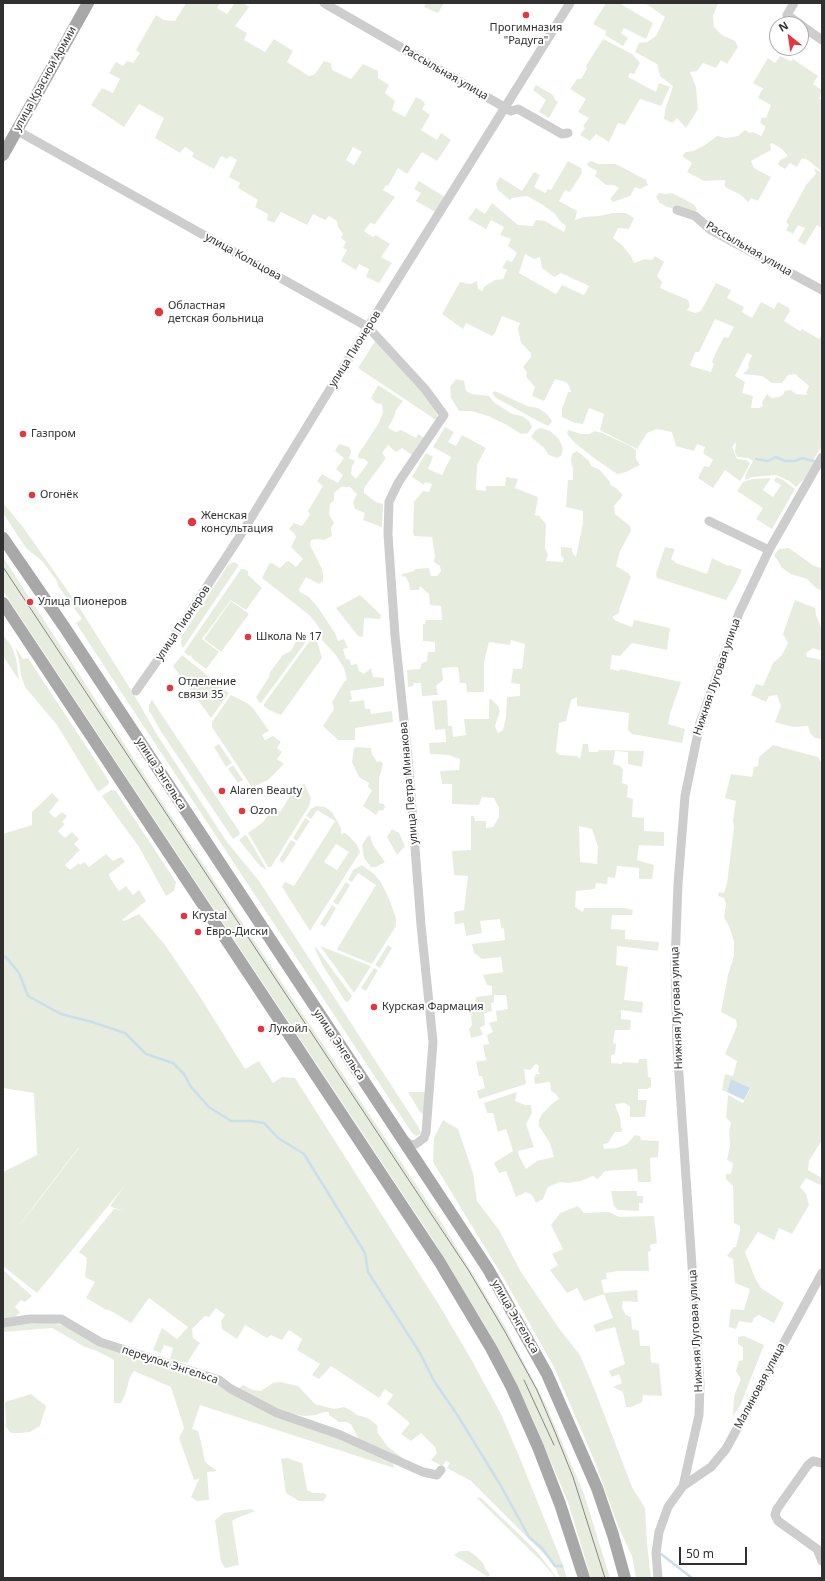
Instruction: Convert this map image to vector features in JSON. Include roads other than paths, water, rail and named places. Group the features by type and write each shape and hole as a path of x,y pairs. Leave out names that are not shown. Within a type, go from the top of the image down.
{"main road":[{"name":"улица Красной Армии","path":"3,155 88,3"},
{"name":"улица Энгельса","path":"3,538 70,635 488,1269 548,1374 597,1488 613,1535 625,1578"},
{"path":"3,603 439,1261 491,1348 512,1388 538,1447 560,1504 584,1578"}],"street":[{"name":"Рассыльная улица","path":"324,3 511,111 518,109 562,134 568,133"},
{"name":"улица Пионеров","path":"136,691 234,547 368,327 450,198 504,107 570,3"},
{"path":"788,16 787,15 794,3"},
{"path":"809,31 822,40"},
{"name":"улица Кольцова","path":"16,130 368,327 425,389 444,415"},
{"name":"Рассыльная улица","path":"677,210 695,216 711,230 822,290"},
{"name":"улица Петра Минакова","path":"401,1137 405,1142 411,1145 416,1144 424,1138 431,1086 433,1042 421,924 408,758 395,636 388,534 389,502 398,483 444,415"},
{"name":"Нижняя Луговая улица","path":"658,1578 656,1553 659,1532 668,1507 684,1486 699,1415 700,1384 677,1045 675,963 678,884 685,803 694,747 702,716 739,613 769,550 822,457"},
{"path":"709,521 769,550"},
{"name":"Малиновая улица","path":"684,1486 711,1467 726,1449 822,1273"},
{"name":"переулок Энгельса","path":"3,1323 61,1319 100,1342 219,1380 231,1389 277,1413 338,1434 423,1472 437,1475 441,1470"},
{"path":"822,1463 816,1461 808,1465 777,1508 776,1515 778,1521 817,1549 822,1561"}],"water":[{"path":"731,1079 750,1088 744,1100 727,1092"}],"waterway":[{"path":"756,459 768,461 776,457 785,461 795,461 802,458 817,462"},
{"path":"3,956 6,957 19,973 28,996 61,1014 125,1033 146,1054 173,1063 184,1074 191,1087 209,1107 231,1121 251,1121 264,1123 278,1138 304,1154 365,1253 368,1272 420,1353 434,1381 458,1416 501,1486 529,1537 542,1548 555,1566 562,1566"},
{"path":"661,1554 692,1578"}],"tram line":[{"path":"3,567 469,1271 537,1390 573,1477 605,1578"},
{"path":"524,1380 554,1445"}],"place":[{"name":"Прогимназия \"Радуга\"","path":"526,15"},
{"name":"Областная детская больница","path":"159,312"},
{"name":"Газпром","path":"23,434"},
{"name":"Огонёк","path":"32,495"},
{"name":"Женская консультация","path":"192,522"},
{"name":"Улица Пионеров","path":"30,602"},
{"name":"Школа № 17","path":"248,637"},
{"name":"Отделение связи 35","path":"170,688"},
{"name":"Alaren Beauty","path":"222,791"},
{"name":"Ozon","path":"242,811"},
{"name":"Krystal","path":"184,916"},
{"name":"Евро-Диски","path":"198,932"},
{"name":"Курская Фармация","path":"374,1007"},
{"name":"Лукойл","path":"261,1029"}]}
